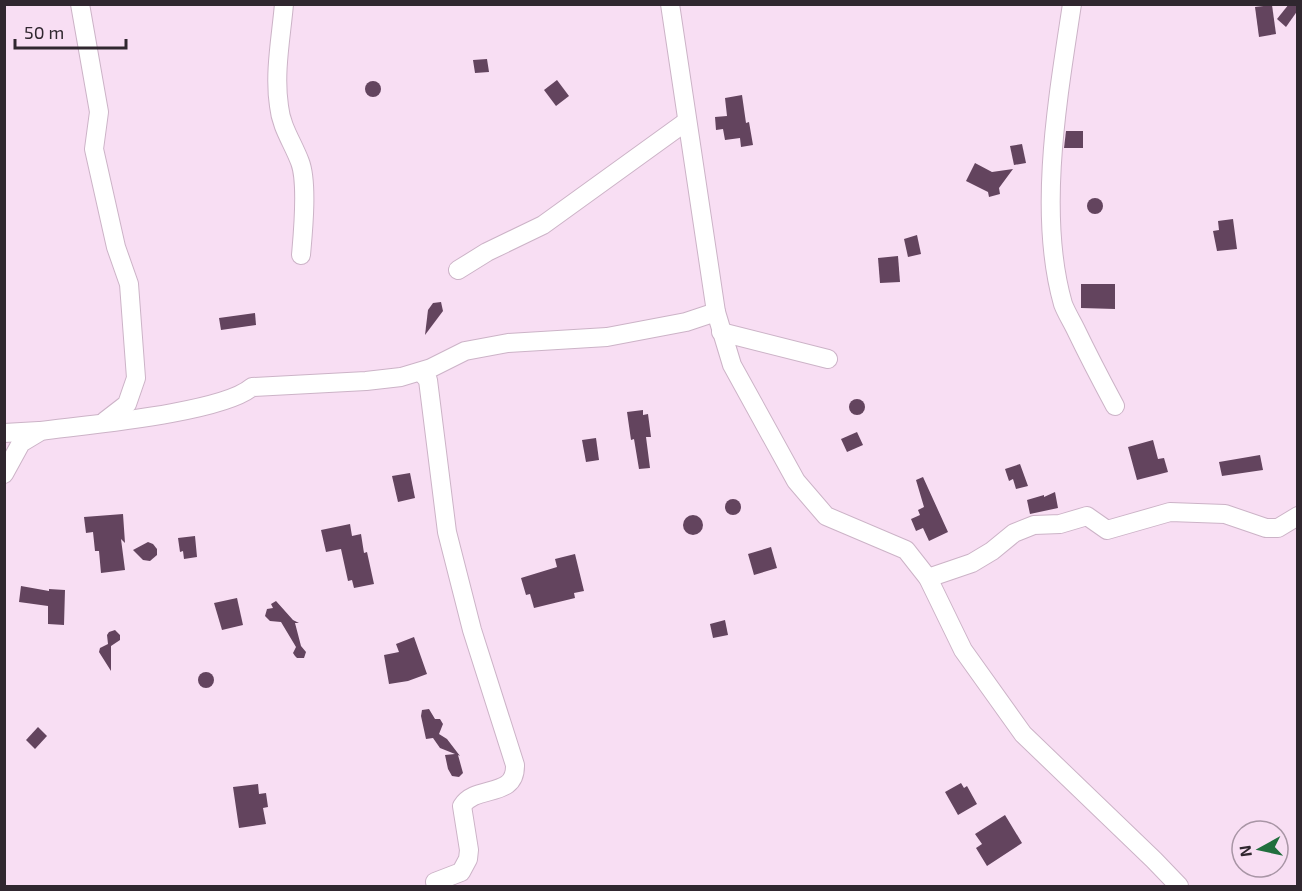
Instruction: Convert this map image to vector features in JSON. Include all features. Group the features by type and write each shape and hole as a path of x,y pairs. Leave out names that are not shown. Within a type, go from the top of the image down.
{"street":[{"path":"80,4 99,112 94,148 116,247 129,284 136,378 127,404 101,423"},
{"path":"284,4 278,81 279,107 285,132 301,164 304,202 302,255"},
{"path":"670,4 716,312 721,332 732,365 746,393 796,481 826,516 906,550 928,578 963,650 1023,734 1155,860 1179,886"},
{"path":"1072,4 1061,80 1049,201 1057,277 1064,307 1114,406"},
{"path":"458,270 488,252 543,225 687,121"},
{"path":"4,433 40,431 186,410 226,401 245,393 252,387 366,381 401,376 421,372 465,351 508,343 607,337 686,322 716,312"},
{"path":"721,332 828,359"},
{"path":"421,372 428,380 447,532 472,630 515,765 515,775 508,785 466,799 462,806 462,818 469,850 468,859 461,872 435,882"},
{"path":"4,474 21,443 40,431"},
{"path":"928,578 972,563 992,551 1014,533 1034,525 1060,524 1087,516 1107,530 1170,512 1225,514 1266,528 1278,528 1298,516"}],"building":[{"path":"1289,4 1298,4 1298,10 1286,27 1277,19"},
{"path":"1272,5 1276,34 1259,37 1255,7"},
{"path":"487,59 489,72 475,73 473,60"},
{"path":"557,80 569,96 556,106 544,90"},
{"path":"373,81 381,89 373,97 365,89"},
{"path":"742,95 746,123 749,122 753,145 741,147 740,138 725,140 723,129 716,130 715,117 727,116 725,98"},
{"path":"1066,131 1083,131 1083,148 1064,148"},
{"path":"1022,144 1026,163 1014,165 1010,146"},
{"path":"975,163 992,172 1013,169 999,188 1000,194 989,197 988,192 966,181"},
{"path":"1095,198 1103,206 1095,214 1087,206"},
{"path":"1233,219 1237,249 1217,251 1213,231 1219,230 1218,221"},
{"path":"917,235 921,254 908,257 904,239"},
{"path":"898,256 900,282 880,283 878,258"},
{"path":"1081,284 1115,284 1115,309 1081,308"},
{"path":"441,302 443,311 425,335 428,310 433,303"},
{"path":"255,313 256,325 221,330 219,318"},
{"path":"857,399 863,401 865,407 863,413 857,415 851,413 849,407 851,401"},
{"path":"643,410 643,415 648,414 651,437 646,437 650,468 639,469 634,439 631,440 627,412"},
{"path":"857,432 863,445 847,452 841,439"},
{"path":"596,438 599,460 586,462 582,440"},
{"path":"1153,440 1158,459 1164,458 1168,472 1137,480 1128,447"},
{"path":"1260,455 1263,470 1222,476 1219,462"},
{"path":"1020,464 1028,486 1016,489 1013,479 1009,481 1005,469"},
{"path":"410,473 415,498 398,502 392,476"},
{"path":"923,477 948,532 929,541 923,528 916,531 911,519 920,515 918,510 924,507 916,480"},
{"path":"1055,492 1058,508 1030,514 1027,500"},
{"path":"733,499 739,501 741,507 739,513 733,515 727,513 725,507 727,501"},
{"path":"123,514 125,543 121,539 125,570 101,573 99,551 95,551 93,532 86,533 84,517"},
{"path":"693,515 700,518 703,525 700,532 693,535 686,532 683,525 686,518"},
{"path":"350,524 352,536 361,534 364,553 367,552 374,584 354,588 352,580 348,581 341,549 326,552 321,530"},
{"path":"195,536 197,557 184,559 183,551 180,552 178,538"},
{"path":"148,542 157,549 157,555 150,561 143,560 133,550"},
{"path":"771,547 777,568 754,575 748,554"},
{"path":"575,554 584,591 574,593 575,598 534,608 530,594 526,595 521,578 557,567 555,559"},
{"path":"21,586 49,591 49,589 65,590 64,625 48,624 48,606 19,602"},
{"path":"237,598 243,625 222,630 214,603"},
{"path":"276,601 293,620 299,623 295,623 301,646 306,652 304,658 297,658 293,653 296,647 281,622 270,621 265,616 267,609 273,608 271,604"},
{"path":"725,620 728,635 713,638 710,624"},
{"path":"115,630 120,635 120,640 111,646 111,671 99,652 100,648 108,644 109,632"},
{"path":"414,637 427,674 408,681 389,684 384,655 399,652 396,644"},
{"path":"203,672 209,672 214,680 212,686 203,688 198,683 198,677"},
{"path":"429,709 435,719 440,719 443,724 439,734 447,739 460,756 458,755 463,773 459,777 452,776 445,755 455,754 440,748 433,738 426,739 421,716 422,710"},
{"path":"38,727 47,736 35,749 26,740"},
{"path":"961,783 964,788 967,786 977,804 958,815 945,792"},
{"path":"258,784 259,794 266,793 268,807 263,808 266,824 239,828 233,787"},
{"path":"1005,815 1022,843 987,866 976,848 982,844 975,834"}]}
